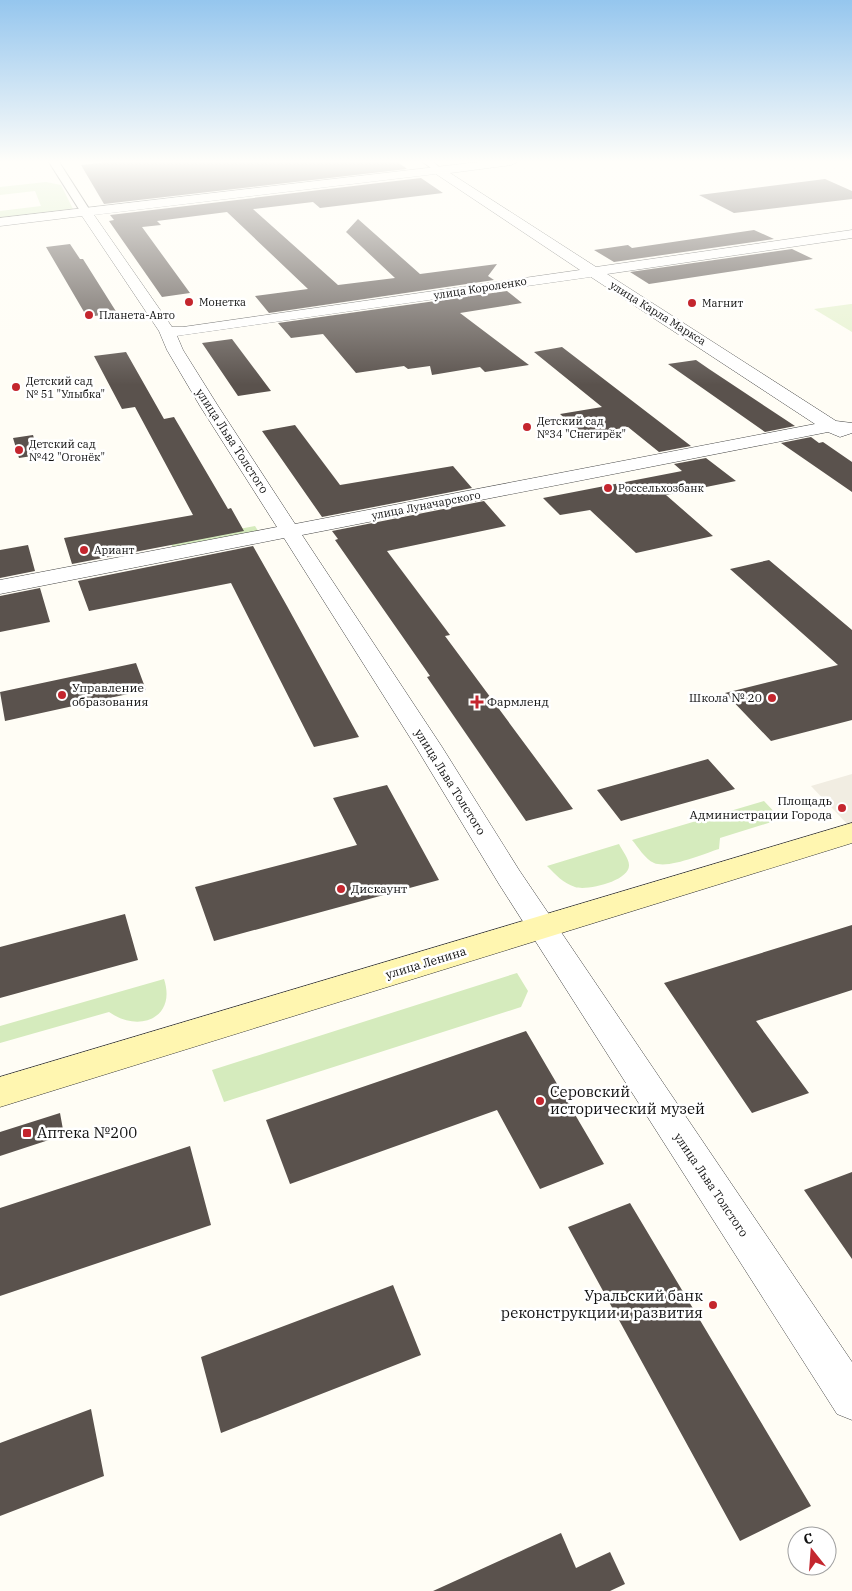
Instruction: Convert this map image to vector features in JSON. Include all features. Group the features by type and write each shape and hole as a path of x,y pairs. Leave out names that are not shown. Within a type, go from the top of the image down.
{"main road":[{"name":"улица Ленина","path":"0,1092 852,833"}],"street":[{"name":"улица Льва Толстого","path":"103,236 168,331 175,350 209,406 292,531 541,927 852,1399"},
{"name":"улица Карла Маркса","path":"538,236 591,272 711,346 852,440"},
{"name":"улица Короленко","path":"168,331 183,332 837,236"},
{"name":"улица Луначарского","path":"0,587 832,426 852,428"}],"green space":[{"path":"851,304 852,332 814,309"},
{"path":"255,526 260,534 175,551 170,542"},
{"path":"764,801 781,819 720,838 719,849 677,863 654,863 645,856 632,840"},
{"path":"619,844 627,857 629,865 623,876 607,884 589,888 575,887 563,881 547,866"},
{"path":"517,973 528,991 521,1007 224,1102 212,1070"},
{"path":"164,979 167,993 165,1004 160,1013 152,1018 143,1021 132,1021 120,1018 109,1012 0,1043 0,1026"}],"shaded area":[{"name":"Площадь Администрации Города","path":"852,774 852,829 811,786"}],"building":[{"path":"120,236 149,236 190,293 162,297"},
{"path":"253,236 283,236 338,285 395,278 351,236 377,236 420,274 497,264 488,276 494,280 269,313 255,296 308,289"},
{"path":"712,236 768,236 774,239 614,262 594,250 628,245 632,248"},
{"path":"70,244 80,259 83,259 117,313 87,317 46,247"},
{"path":"792,249 813,259 649,284 630,272"},
{"path":"507,291 522,303 460,313 529,365 485,372 480,367 432,375 430,366 408,369 404,366 356,373 323,334 291,338 278,323"},
{"path":"232,339 271,391 238,396 202,343"},
{"path":"562,347 691,446 659,452 628,427 583,435 560,414 602,407 534,352"},
{"path":"126,352 164,419 174,417 228,509 231,508 244,531 72,564 64,538 193,515 135,407 122,409 94,356"},
{"path":"696,360 795,426 765,432 668,364"},
{"path":"295,425 340,485 453,466 472,488 322,517 262,431"},
{"path":"33,435 39,455 19,458 13,438"},
{"path":"811,437 819,443 823,442 852,462 852,492 781,443"},
{"path":"706,458 736,481 666,495 713,536 636,553 590,510 560,515 543,498 682,471 674,464"},
{"path":"484,501 506,526 387,551 450,635 445,636 573,809 526,821 427,677 430,676 335,540 338,539 332,531"},
{"path":"28,545 35,571 0,578 0,550"},
{"path":"253,546 359,737 314,747 231,583 89,611 78,581"},
{"path":"769,560 852,630 852,720 771,741 725,693 838,665 730,569"},
{"path":"40,588 50,622 0,632 0,596"},
{"name":"Управление образования","path":"136,663 146,690 5,721 0,692"},
{"path":"708,759 735,789 621,821 597,790"},
{"path":"387,785 439,880 214,941 195,887 357,845 333,798"},
{"path":"125,914 138,960 0,998 0,947"},
{"path":"852,925 852,990 756,1021 809,1093 752,1113 664,983"},
{"path":"526,1031 604,1164 540,1189 497,1110 290,1184 266,1120"},
{"path":"60,1113 64,1135 0,1156 0,1132"},
{"path":"190,1146 211,1225 0,1296 0,1208"},
{"path":"852,1172 852,1259 804,1190"},
{"path":"630,1203 811,1506 740,1541 568,1227"},
{"path":"393,1285 421,1355 221,1433 201,1357"},
{"path":"91,1409 104,1476 0,1516 0,1443"},
{"path":"561,1533 576,1568 610,1552 625,1584 610,1591 433,1591"}],"place":[{"name":"Монетка","path":"189,302"},
{"name":"Магнит","path":"692,303"},
{"name":"Планета-Авто","path":"89,315"},
{"name":"Детский сад № 51 \"Улыбка\"","path":"16,387"},
{"name":"Детский сад №34 \"Снегирёк\"","path":"527,427"},
{"name":"Детский сад №42 \"Огонёк\"","path":"19,450"},
{"name":"Россельхозбанк","path":"608,488"},
{"name":"Ариант","path":"84,550"},
{"name":"Управление образования","path":"62,695"},
{"name":"Школа № 20","path":"772,698"},
{"name":"Фармленд","path":"477,702"},
{"name":"Площадь Администрации Города","path":"842,808"},
{"name":"Дискаунт","path":"341,889"},
{"name":"Серовский исторический музей","path":"540,1101"},
{"name":"Аптека №200","path":"27,1133"},
{"name":"Уральский банк реконструкции и развития","path":"713,1305"}]}
